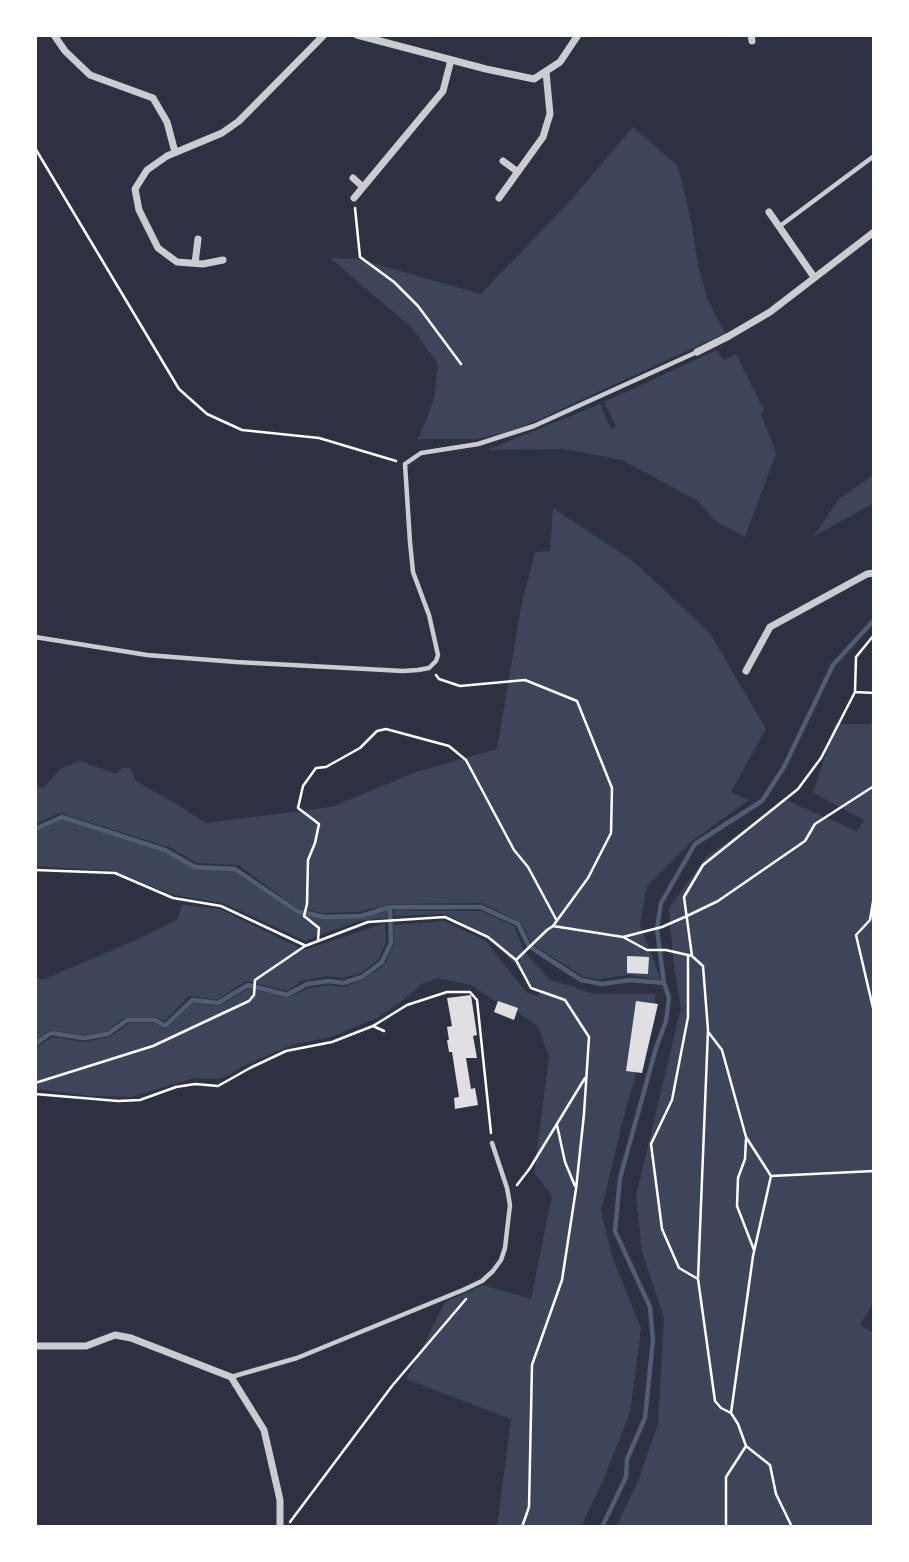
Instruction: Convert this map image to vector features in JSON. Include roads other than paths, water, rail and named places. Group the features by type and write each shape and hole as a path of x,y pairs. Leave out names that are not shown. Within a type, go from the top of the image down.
{"street":[{"path":"54,35 65,51 90,75 153,98 167,122 176,152"},
{"path":"223,260 203,264 177,262 158,248 139,210 135,189 146,170 167,156 222,133 239,121 324,35"},
{"path":"357,35 534,79 560,62 578,35"},
{"path":"354,198 443,91 451,60"},
{"path":"499,198 543,137 550,114 546,72"},
{"path":"503,161 518,172"},
{"path":"353,178 363,187"},
{"path":"769,212 814,277"},
{"path":"697,352 769,312 874,232"},
{"path":"195,263 198,239"},
{"path":"746,671 770,627 867,574 874,573"},
{"path":"35,1346 86,1346 115,1335 131,1338 231,1377 264,1430 280,1500 280,1527"}],"lane":[{"path":"779,227 874,156"},
{"path":"35,637 146,655 236,662 403,671 429,667 436,661 438,654 429,614 413,572 405,464 421,453 478,444 534,426 697,352"},
{"path":"231,1377 297,1358 482,1281 501,1260 509,1223 510,1205 492,1143"}],"waterway":[{"path":"602,1527 626,1477 627,1459 645,1418 653,1340 650,1307 615,1231 620,1178 666,1021 669,998 664,983 657,929 661,903 695,844 762,801 784,767 833,665 874,620"},
{"path":"35,829 62,817 165,850 195,867 235,869 297,911 325,917 361,916 390,907 481,907 518,924 529,946 581,980 602,984 630,980 664,983"},
{"path":"35,1044 51,1033 84,1038 108,1034 127,1020 155,1020 165,1026 192,1000 218,1003 248,985 287,995 307,984 329,981 343,983 362,977 382,962 391,943 390,907"}]}
